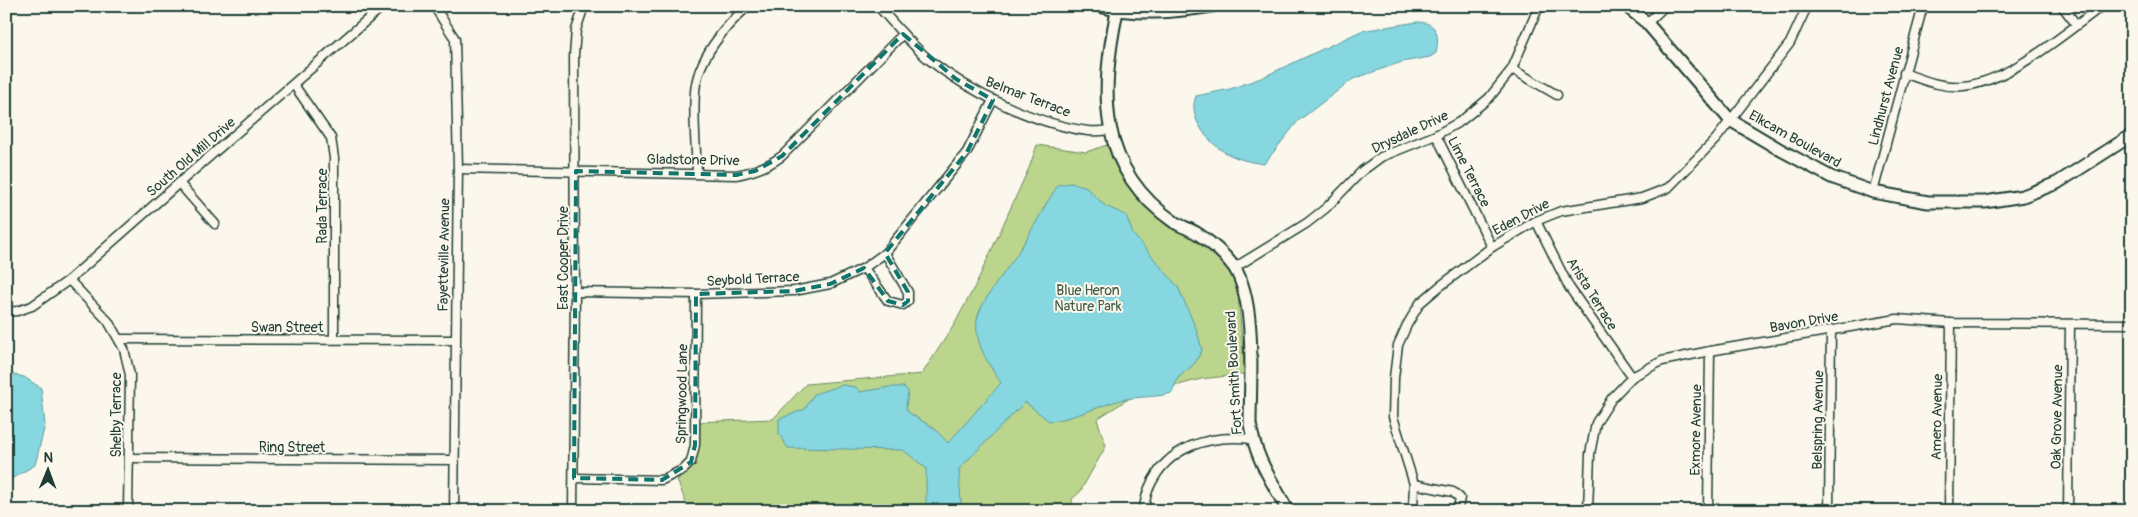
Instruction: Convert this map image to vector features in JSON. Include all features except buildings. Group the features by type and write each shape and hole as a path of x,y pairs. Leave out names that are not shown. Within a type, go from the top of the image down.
{"street":[{"name":"South Old Mill Drive","path":"6,312 32,306 69,280 383,6"},
{"name":"Fayetteville Avenue","path":"434,6 455,38 458,169 454,511"},
{"name":"East Cooper Drive","path":"573,511 576,171 574,55 576,30 584,6"},
{"path":"697,173 695,91 697,82 705,58 722,32 748,6"},
{"name":"Belmar Terrace","path":"878,6 902,34 928,58 956,79 993,100 1049,122 1089,131 1110,130"},
{"path":"1099,6 1117,11 1173,12 1212,6"},
{"name":"Drysdale Drive","path":"1234,268 1307,223 1326,208 1362,171 1382,157 1436,135 1461,121 1489,98 1512,69 1539,6"},
{"name":"Elkcam Boulevard","path":"1626,6 1647,23 1730,120 1831,177 1873,192 1928,202 1984,202 2023,196 2057,183 2132,135"},
{"path":"1647,23 1665,6"},
{"name":"Eden Drive","path":"1413,510 1414,484 1393,416 1394,378 1398,345 1420,303 1492,247 1536,221 1561,210 1642,198 1668,188 1716,139 1790,43 1804,13 1805,6"},
{"name":"Lindhurst Avenue","path":"1873,192 1923,6"},
{"path":"2062,6 2076,24"},
{"path":"1904,73 1934,84 1962,86 1985,82 2011,70 2102,6"},
{"name":"Fort Smith Boulevard","path":"1117,11 1106,70 1106,104 1110,130 1116,150 1130,177 1147,198 1175,222 1197,233 1211,244 1234,268 1245,293 1249,321 1250,424 1252,439 1264,469 1288,511"},
{"name":"Gladstone Drive","path":"458,169 736,175 755,172 782,156 902,34"},
{"path":"1512,69 1557,95"},
{"name":"Rada Terrace","path":"294,85 331,138 334,158 334,339"},
{"name":"Seybold Terrace","path":"575,292 696,294 794,291 830,284 864,268 885,253 967,152 993,100"},
{"name":"Lime Terrace","path":"1436,135 1492,247"},
{"path":"179,183 215,224"},
{"name":"Arista Terrace","path":"1536,221 1569,287 1632,377"},
{"path":"864,268 888,301 903,305 908,301 908,292 885,253"},
{"name":"Shelby Terrace","path":"69,280 108,321 124,349 130,376 128,511"},
{"name":"Springwood Lane","path":"574,478 662,480 684,469 691,462 695,445 696,294"},
{"name":"Bavon Drive","path":"1588,511 1590,454 1596,423 1612,398 1632,377 1662,361 1896,319 1951,323 2132,324"},
{"name":"Amero Avenue","path":"1949,511 1951,323"},
{"name":"Oak Grove Avenue","path":"2068,511 2070,324"},
{"name":"Belspring Avenue","path":"1829,511 1831,330"},
{"name":"Swan Street","path":"119,339 455,340"},
{"name":"Exmore Avenue","path":"1708,511 1710,351"},
{"path":"1143,511 1149,488 1163,467 1176,455 1193,444 1213,438 1234,437 1252,439"},
{"name":"Ring Street","path":"129,458 454,460"},
{"path":"1414,484 1453,492 1460,498 1458,508 1453,511"},
{"path":"1413,510 1424,511"}],"highlighted area":[{"path":"903,34 956,79 993,100 967,152 885,253 908,292 908,301 903,305 888,301 864,268 830,284 794,291 696,294 695,445 691,462 662,480 574,478 576,171 736,175 755,171 782,156"}],"green space":[{"name":"Blue Heron Nature Park","path":"1037,145 1086,152 1107,145 1119,169 1148,208 1204,244 1226,266 1237,284 1245,374 1201,379 1130,398 1097,419 1106,446 1080,492 1072,499 1073,511 689,511 677,480 694,462 696,422 773,419 806,384 922,374 954,325 976,284 1029,168"}],"water":[{"path":"1417,22 1429,24 1433,27 1438,41 1436,53 1430,57 1402,62 1353,79 1298,121 1264,164 1241,159 1225,152 1208,138 1199,125 1194,111 1196,96 1230,89 1261,78 1361,31"},
{"path":"1070,183 1085,186 1105,206 1126,215 1133,234 1178,287 1197,331 1202,350 1195,363 1178,378 1172,393 1121,400 1068,418 1049,421 1025,402 959,469 961,505 963,509 973,511 926,511 926,468 903,450 788,448 779,434 779,419 805,409 814,394 842,385 856,387 860,392 890,387 904,387 908,391 906,408 909,413 934,428 948,443 1001,383 980,345 977,329 979,313 1058,185"},
{"path":"6,372 24,377 41,388 45,425 35,465 6,482"}]}
